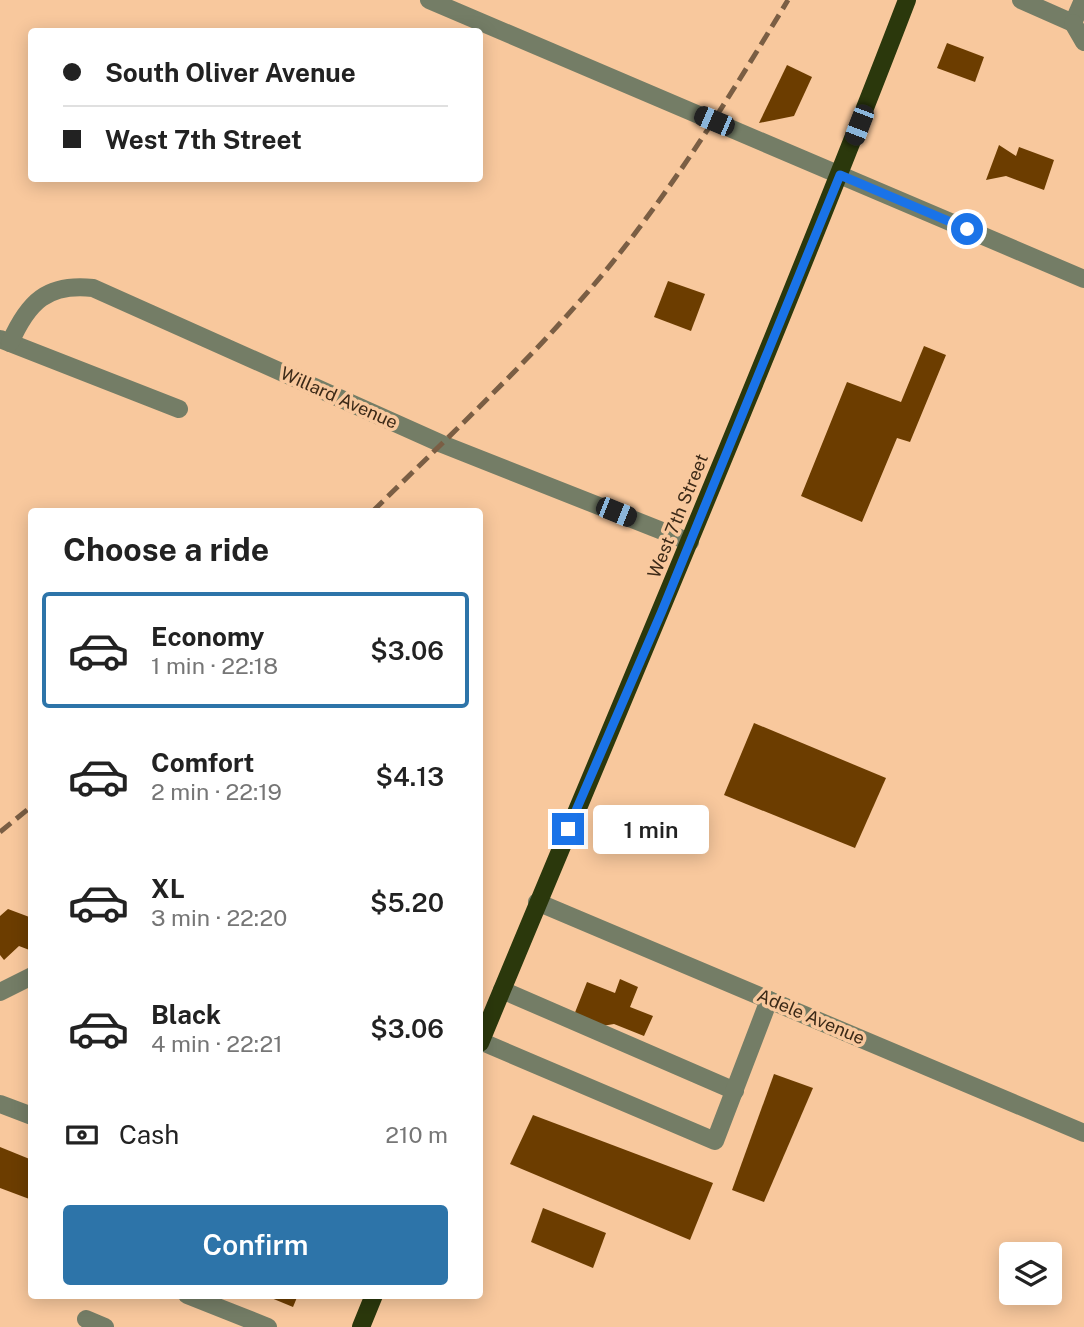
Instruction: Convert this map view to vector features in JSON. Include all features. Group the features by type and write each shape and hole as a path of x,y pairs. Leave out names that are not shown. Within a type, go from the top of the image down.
{"main road":[{"name":"West 7th Street","path":"483,1035 690,542 840,175 907,0"},
{"path":"361,1327 372,1299"}],"street":[{"path":"429,0 1084,279"},
{"path":"1021,0 1073,23 1084,42"},
{"path":"1073,23 1083,0"},
{"name":"Willard Avenue","path":"5,341 31,307 48,292 68,285 93,288 442,443 690,542"},
{"path":"5,341 179,409"},
{"name":"Adele Avenue","path":"537,902 1084,1133"},
{"path":"0,992 28,978"},
{"path":"502,990 734,1091"},
{"path":"483,1043 715,1141 769,1000"},
{"path":"0,1104 28,1114"},
{"path":"197,1299 268,1327"},
{"path":"86,1319 105,1327"}],"building":[{"path":"947,43 984,57 975,82 937,68"},
{"path":"787,65 812,77 794,116 759,123"},
{"path":"999,145 1016,156 1019,147 1054,160 1044,190 1006,176 986,180"},
{"path":"668,281 705,294 691,331 654,317"},
{"path":"924,346 946,355 910,442 897,438 862,522 801,496 847,382 901,402"},
{"path":"754,723 886,778 855,848 724,795"},
{"path":"8,909 28,916 28,949 19,946 4,960 0,955 0,916"},
{"path":"620,979 638,987 630,1007 653,1016 644,1036 614,1024 602,1026 574,1015 587,982 615,993"},
{"path":"774,1074 813,1088 764,1202 732,1190"},
{"path":"533,1115 713,1183 690,1240 510,1164"},
{"path":"0,1147 28,1158 28,1198 0,1188"},
{"path":"543,1208 606,1233 593,1268 531,1242"},
{"path":"274,1299 296,1299 293,1307"}],"railway":[{"path":"376,508 512,374 609,266 698,144 788,0"},
{"path":"0,832 28,809"}],"route":[{"path":"568,829 662,611 840,175 967,229"}]}
